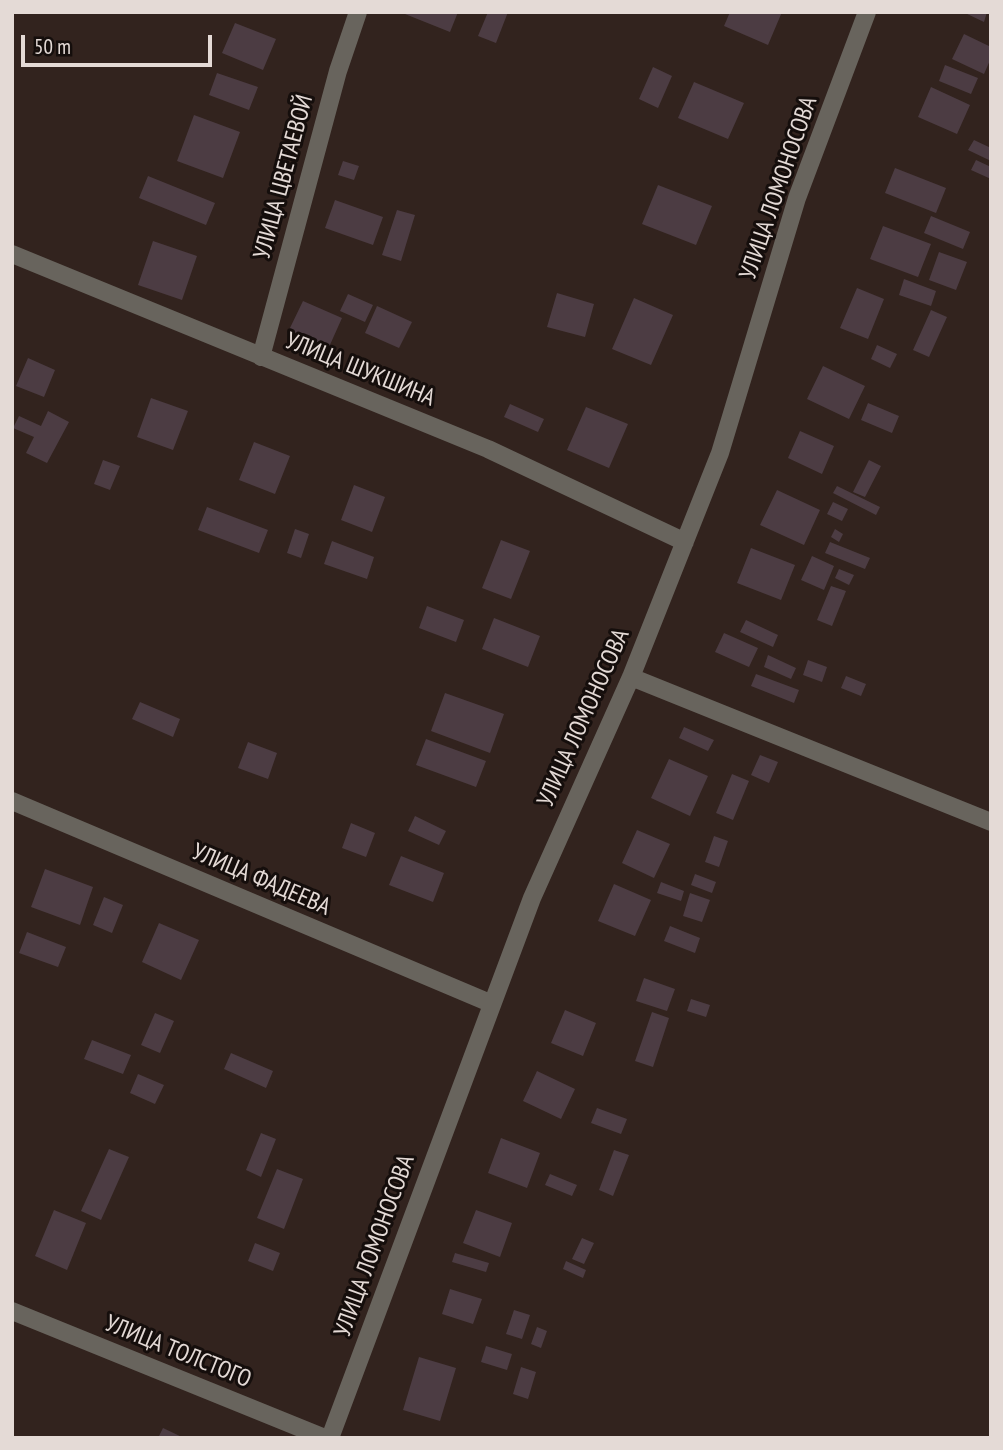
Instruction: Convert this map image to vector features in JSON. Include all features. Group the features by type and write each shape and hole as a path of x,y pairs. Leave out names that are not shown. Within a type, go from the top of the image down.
{"street":[{"name":"УЛИЦА ЦВЕТАЕВОЙ","path":"261,356 338,71 358,12"},
{"name":"УЛИЦА ЛОМОНОСОВА","path":"328,1438 490,1003 532,898 631,677 720,453 797,198 867,12"},
{"name":"УЛИЦА ШУКШИНА","path":"12,254 488,449 685,542"},
{"path":"631,677 991,822"},
{"name":"УЛИЦА ФАДЕЕВА","path":"12,801 490,1003"},
{"name":"УЛИЦА ТОЛСТОГО","path":"12,1311 328,1438"}],"building":[{"path":"400,12 458,12 450,32"},
{"path":"488,12 508,12 496,43 478,36"},
{"path":"730,12 782,12 768,45 724,26"},
{"path":"963,12 987,12 984,22"},
{"path":"235,23 276,39 263,70 222,53"},
{"path":"964,34 991,47 991,58 984,74 952,59"},
{"path":"945,65 978,78 971,94 939,81"},
{"path":"653,67 672,76 658,108 639,99"},
{"path":"217,73 258,87 249,110 209,95"},
{"path":"694,82 744,103 728,139 678,118"},
{"path":"931,87 970,105 957,134 918,117"},
{"path":"194,115 240,132 223,178 177,161"},
{"path":"974,140 991,148 991,161 968,150"},
{"path":"976,160 991,167 991,179 971,170"},
{"path":"343,161 359,166 354,180 338,175"},
{"path":"895,168 946,188 936,213 885,193"},
{"path":"148,176 215,203 206,225 139,198"},
{"path":"658,185 712,206 696,245 642,224"},
{"path":"335,200 383,217 373,245 325,228"},
{"path":"397,210 415,215 401,261 382,255"},
{"path":"931,216 970,232 963,249 924,233"},
{"path":"883,226 931,244 918,277 870,259"},
{"path":"153,241 197,256 182,300 138,285"},
{"path":"939,252 967,262 956,290 929,280"},
{"path":"904,279 936,291 931,306 899,295"},
{"path":"857,288 884,299 868,339 840,328"},
{"path":"557,293 594,304 585,337 547,327"},
{"path":"348,294 373,305 365,322 340,311"},
{"path":"634,298 673,315 651,365 612,349"},
{"path":"303,301 342,318 329,347 289,330"},
{"path":"377,306 412,322 399,348 365,333"},
{"path":"931,310 947,317 929,357 913,350"},
{"path":"877,345 897,354 890,368 871,359"},
{"path":"28,358 55,370 44,397 16,386"},
{"path":"823,366 865,386 849,419 807,399"},
{"path":"151,398 188,411 173,450 137,437"},
{"path":"868,403 899,416 892,433 861,420"},
{"path":"510,404 544,419 538,432 504,417"},
{"path":"586,407 628,424 609,468 567,450"},
{"path":"48,411 69,422 47,463 26,453 34,437 13,428 19,416 41,426"},
{"path":"800,431 834,446 822,474 788,458"},
{"path":"254,442 290,456 275,494 239,480"},
{"path":"103,460 120,466 110,490 94,484"},
{"path":"869,460 881,466 865,497 853,492"},
{"path":"354,485 385,497 372,532 341,520"},
{"path":"837,486 880,507 876,515 833,493"},
{"path":"777,490 820,510 804,545 760,525"},
{"path":"833,502 848,509 842,521 827,514"},
{"path":"207,507 268,530 259,553 198,530"},
{"path":"295,529 309,534 301,558 287,553"},
{"path":"835,529 843,534 839,542 831,537"},
{"path":"501,540 530,551 511,599 482,588"},
{"path":"332,541 374,557 367,579 324,564"},
{"path":"830,542 870,558 865,569 825,553"},
{"path":"751,548 795,565 781,600 737,583"},
{"path":"812,556 834,566 824,590 801,580"},
{"path":"839,569 854,575 849,585 835,578"},
{"path":"831,586 846,591 832,626 817,620"},
{"path":"427,606 464,620 456,642 419,628"},
{"path":"494,618 540,636 528,667 482,649"},
{"path":"746,620 778,635 773,647 740,632"},
{"path":"724,633 758,648 749,667 715,652"},
{"path":"768,655 796,668 791,679 764,667"},
{"path":"808,660 827,667 822,682 803,675"},
{"path":"756,674 799,690 794,703 751,686"},
{"path":"846,676 866,684 861,696 841,688"},
{"path":"445,693 504,714 490,753 431,731"},
{"path":"140,702 180,719 173,737 132,719"},
{"path":"684,727 714,740 708,751 679,738"},
{"path":"426,739 486,761 476,787 416,765"},
{"path":"248,742 277,753 268,779 238,768"},
{"path":"760,755 778,762 769,783 751,775"},
{"path":"669,759 708,776 690,816 651,798"},
{"path":"732,774 749,781 733,820 716,813"},
{"path":"415,816 446,831 439,845 408,831"},
{"path":"351,823 375,833 366,857 342,848"},
{"path":"637,830 670,844 654,878 622,863"},
{"path":"714,836 728,841 719,867 705,862"},
{"path":"401,856 444,873 433,902 389,885"},
{"path":"45,869 93,887 80,925 31,907"},
{"path":"695,874 716,882 712,893 691,885"},
{"path":"661,882 684,891 681,901 657,893"},
{"path":"614,884 651,900 635,936 598,921"},
{"path":"690,893 710,900 702,922 683,916"},
{"path":"104,897 123,905 112,933 93,925"},
{"path":"159,923 199,940 181,980 142,962"},
{"path":"670,926 700,938 695,953 664,941"},
{"path":"27,932 66,947 58,967 19,953"},
{"path":"644,978 675,989 667,1011 636,1001"},
{"path":"691,999 710,1005 706,1017 687,1011"},
{"path":"565,1010 596,1023 583,1056 551,1043"},
{"path":"652,1012 669,1018 653,1067 635,1061"},
{"path":"155,1013 174,1021 160,1053 141,1045"},
{"path":"92,1040 131,1055 123,1074 84,1059"},
{"path":"231,1053 273,1071 266,1088 224,1069"},
{"path":"537,1071 575,1089 561,1119 523,1101"},
{"path":"138,1074 164,1085 155,1104 130,1093"},
{"path":"597,1108 627,1119 621,1134 591,1123"},
{"path":"261,1133 276,1139 261,1177 246,1170"},
{"path":"501,1138 540,1153 527,1188 488,1173"},
{"path":"109,1149 129,1157 101,1220 81,1211"},
{"path":"614,1150 629,1155 613,1196 599,1190"},
{"path":"277,1169 303,1179 284,1229 257,1218"},
{"path":"550,1174 577,1185 572,1196 545,1185"},
{"path":"54,1210 86,1223 67,1270 35,1256"},
{"path":"476,1210 512,1223 500,1257 463,1243"},
{"path":"582,1238 594,1243 584,1264 572,1259"},
{"path":"255,1243 280,1253 273,1271 248,1261"},
{"path":"455,1253 489,1263 486,1272 452,1262"},
{"path":"566,1261 586,1270 583,1278 563,1269"},
{"path":"450,1289 482,1299 473,1324 442,1314"},
{"path":"514,1310 530,1315 522,1339 506,1334"},
{"path":"537,1327 547,1331 541,1348 531,1344"},
{"path":"486,1346 512,1354 507,1370 481,1362"},
{"path":"419,1357 456,1368 440,1421 403,1410"},
{"path":"521,1367 536,1372 528,1399 513,1394"},
{"path":"163,1428 184,1438 158,1438"}]}
